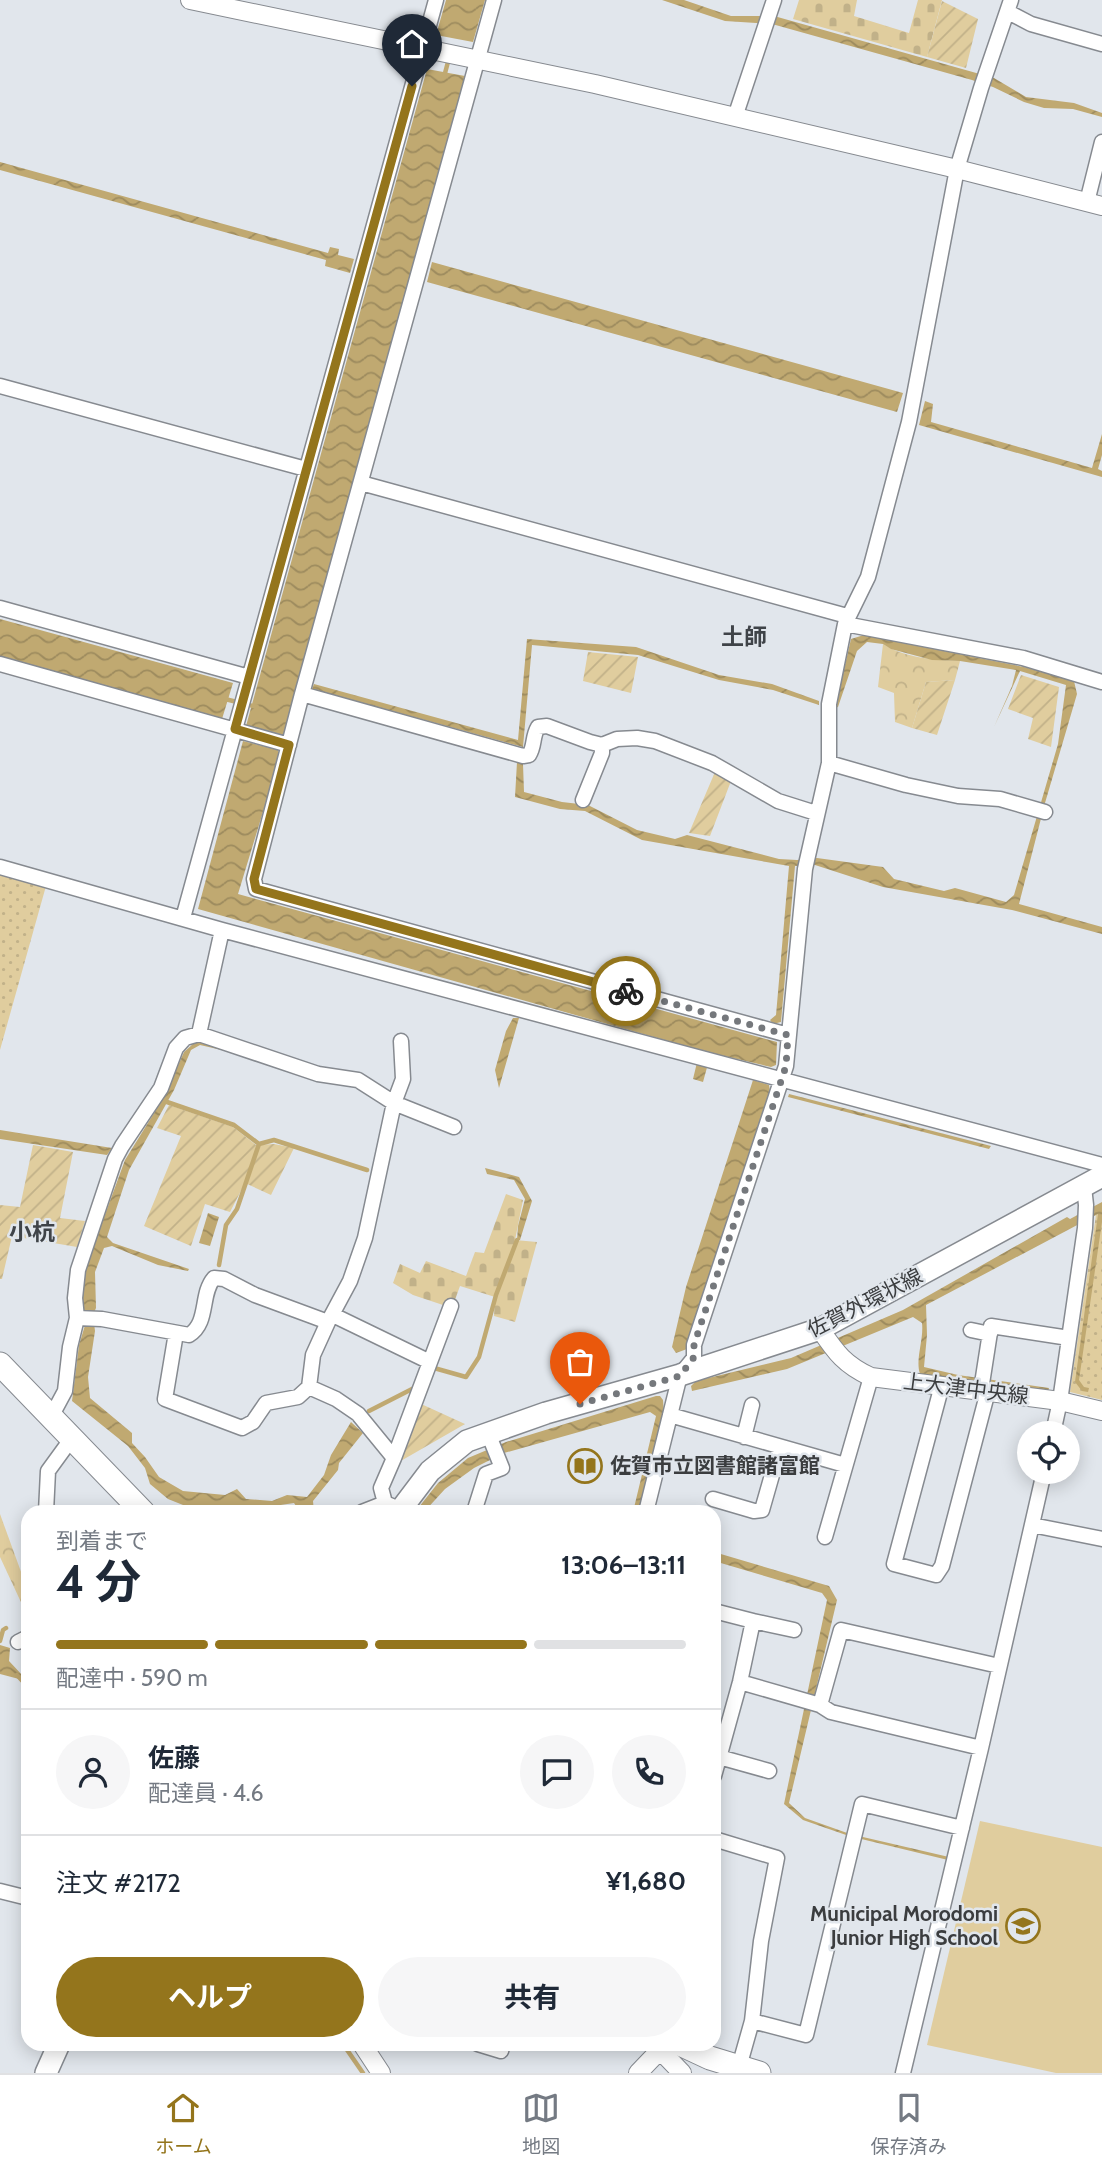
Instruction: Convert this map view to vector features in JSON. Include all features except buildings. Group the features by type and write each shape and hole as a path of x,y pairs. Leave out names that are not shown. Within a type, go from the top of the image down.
{"highway":[{"path":"0,1364 136,1505"},
{"path":"684,2051 749,2070"}],"main road":[{"name":"佐賀外環状線","path":"398,1505 430,1471 467,1441 490,1439 546,1413 680,1376 827,1340 1091,1189"},
{"path":"46,2073 56,2051"}],"street":[{"path":"190,0 595,84 1095,204 1102,142"},
{"path":"183,918 436,0"},
{"path":"494,0 468,59 361,483 254,879 256,889 788,1035"},
{"path":"735,117 772,6"},
{"path":"648,1505 680,1376 694,1357 694,1345 786,1066 806,863 829,763 829,705 846,620 868,577 909,422 957,169 981,88 1009,6 1031,24 1102,44"},
{"path":"0,386 306,469"},
{"path":"361,483 846,620 988,653 1023,658 1102,682"},
{"path":"0,608 249,677"},
{"path":"0,664 289,745"},
{"path":"302,694 523,756 529,755 532,750 538,726 547,726 602,745 617,739 655,741 712,763 778,801 816,813"},
{"path":"583,800 602,753 602,745"},
{"path":"829,763 906,785 958,796 1000,799 1041,811"},
{"path":"0,867 222,930 1102,1165"},
{"path":"199,1034 222,930"},
{"path":"51,1417 65,1391 70,1347 77,1318 75,1298 78,1270 116,1159 161,1088 176,1048 185,1038 199,1034 318,1074 358,1080 394,1103 454,1127"},
{"path":"176,1333 165,1399 242,1428 253,1422 266,1403 298,1397 309,1387 313,1355 350,1281 365,1238 394,1103 403,1079 401,1041"},
{"path":"1056,1421 1091,1189"},
{"path":"77,1318 102,1319 189,1335 196,1330 209,1284 214,1278 224,1279 255,1295 330,1318 430,1362"},
{"path":"393,1505 381,1488 451,1306"},
{"path":"942,1385 894,1564 936,1576 942,1566 984,1385 991,1326 1069,1338"},
{"path":"971,1331 990,1334"},
{"name":"上大津中央線","path":"827,1340 852,1368 872,1377 942,1385 984,1385 1102,1411"},
{"path":"825,1537 872,1377"},
{"path":"309,1387 336,1399 358,1414 394,1458"},
{"path":"744,1437 752,1405"},
{"path":"670,1415 845,1465"},
{"path":"46,1505 48,1471 72,1438"},
{"path":"476,1505 486,1474 502,1468 490,1439"},
{"path":"713,1499 754,1511 762,1510 780,1447"},
{"path":"903,2073 1041,1484"},
{"path":"1032,1525 1102,1539"},
{"path":"721,1613 794,1630"},
{"path":"721,1750 753,1621"},
{"path":"820,1705 841,1630 999,1666"},
{"path":"740,1682 820,1705 831,1712 981,1748"},
{"path":"721,1758 769,1771"},
{"path":"752,2021 806,2035 862,1804 962,1828"},
{"path":"721,1841 776,1858 761,1941 749,2070"},
{"path":"0,1891 21,1896"},
{"path":"367,2051 381,2073"},
{"path":"638,2073 661,2051"},
{"path":"669,2051 682,2073"}],"green space":[{"path":"799,0 857,0 854,16 909,33 918,0 942,0 927,57 793,19"},
{"path":"942,1 978,19 966,68 927,57"},
{"path":"883,644 910,655 960,661 955,680 926,682 912,728 895,722 894,693 878,687"},
{"path":"588,652 638,657 631,693 583,681"},
{"path":"1021,675 1059,687 1051,747 1028,739 1033,718 1008,709"},
{"path":"955,680 937,735 912,728 926,682"},
{"path":"715,772 731,781 710,836 689,833"},
{"path":"0,873 46,886 0,1050"},
{"path":"169,1105 233,1127 256,1145 274,1144 294,1148 271,1195 245,1183 230,1212 205,1204 191,1246 144,1226 181,1136 157,1128"},
{"path":"33,1145 73,1152 60,1218 85,1221 77,1247 12,1236 0,1279 0,1205 20,1207"},
{"path":"506,1194 523,1200 515,1240 537,1242 515,1322 494,1316 495,1297 460,1286 452,1308 413,1295 393,1283 400,1264 420,1273 426,1261 466,1276 475,1252 484,1253"},
{"path":"1102,1211 1102,1400 1070,1392 1096,1215"},
{"path":"419,1403 465,1424 399,1462"},
{"path":"0,1514 21,1572 21,1602 0,1557"},
{"path":"980,1821 1102,1847 1102,2073 1056,2073 927,2045"}],"water":[{"path":"446,0 485,0 473,42 436,35"},
{"path":"662,0 684,0 731,16 774,16 994,78 1026,97 1074,103 1102,113 1102,117 1073,109 1044,108 972,80 772,24 725,21"},
{"path":"427,69 465,76 285,737 246,726"},
{"path":"0,162 328,253 330,247 339,249 338,255 354,259 350,273 325,266 326,260 0,170"},
{"path":"432,262 903,393 897,412 427,282"},
{"path":"925,401 933,404 931,422 1092,468 1102,434 1102,455 1098,469 1102,471 1102,477 919,425"},
{"path":"0,619 233,683 222,719 0,657"},
{"path":"864,635 1024,667 1074,681 1077,694 1019,904 1102,927 1102,934 1012,910 883,887 815,865 795,866 781,1022 773,1024 770,1020 776,1015 789,866 642,840 585,811 560,809 515,797 517,762 523,764 524,792 562,802 588,805 637,830 675,839 687,835 779,859 817,858 883,867 894,879 944,891 955,888 1006,902 1014,895 1058,744 1066,685 1020,671 994,727 1016,670 960,661 932,660 891,649 883,644 867,642 857,651 838,707 835,708 851,639"},
{"path":"527,639 636,647 719,675 772,684 819,701 819,705 773,690 719,680 638,655 532,645 523,747 312,689 314,684 518,740"},
{"path":"243,741 278,750 280,756 238,894 777,1042 776,1065 771,1067 711,1053 703,1082 693,1079 700,1050 198,909"},
{"path":"513,1018 519,1018 499,1088 495,1070 506,1031"},
{"path":"201,1041 256,1058 200,1045 191,1050 174,1090 129,1170 107,1237 113,1243 189,1269 188,1271 158,1265 112,1246 104,1248 95,1272 95,1331 88,1377 90,1398 132,1433 132,1443 159,1477 183,1491 225,1495 237,1489 246,1499 272,1501 287,1495 307,1497 324,1475 331,1455 351,1422 363,1433 339,1463 338,1470 313,1501 313,1505 183,1505 168,1499 150,1484 145,1468 128,1446 72,1401 79,1345 86,1322 81,1304 88,1261 125,1160 164,1097 184,1052"},
{"path":"753,1080 769,1085 770,1091 687,1349 676,1353 672,1347 686,1287"},
{"path":"789,1094 991,1146 989,1149 788,1097"},
{"path":"0,1130 112,1148 107,1155 0,1139"},
{"path":"485,1168 519,1177 532,1201 520,1240 517,1240 518,1226 525,1199 514,1180 487,1174"},
{"path":"1102,1202 1102,1222 1079,1380 1084,1387 1089,1388 1088,1392 1082,1391 1075,1382 1098,1214 926,1305 924,1367 958,1375 1049,1388 1048,1392 920,1374 918,1362 922,1323 913,1317 787,1369 692,1391 691,1386 696,1381 791,1358 903,1310 1067,1217 1070,1219"},
{"path":"208,1213 219,1217 210,1246 199,1243"},
{"path":"656,1396 663,1400 664,1413 640,1505 635,1505 656,1416 650,1412 504,1453 474,1468 445,1489 430,1505 421,1505 438,1483 468,1458 506,1442"},
{"path":"721,1554 829,1586 837,1600 789,1803 805,1818 850,1834 949,1857 948,1860 849,1836 803,1820 784,1804 827,1600 822,1593 721,1563"},
{"path":"0,1645 10,1648 9,1661 21,1674 21,1678 0,1674"}],"waterway":[{"path":"444,77 449,58"},
{"path":"225,699 257,707"},
{"path":"167,1102 234,1125 259,1144 274,1140 367,1170"},
{"path":"219,1265 226,1225 237,1209 259,1144"},
{"path":"434,1368 466,1377 479,1357 496,1295 517,1240"},
{"path":"369,1411 414,1388"},
{"path":"0,1641 6,1628"},
{"path":"17,1675 21,1679"},
{"path":"348,2051 363,2073"}],"way so far":[{"path":"580,1404 680,1376 694,1357 694,1345 786,1066 788,1035 626,991"}],"place":[{"name":"佐賀市立図書館諸富館","path":"585,1466"},
{"name":"Municipal Morodomi Junior High School","path":"1023,1926"}],"district":[{"name":"土師","path":"744,637"},
{"name":"小杭","path":"32,1232"}],"route":[{"path":"412,86 235,729 289,745 254,879 256,889 626,991"}]}
